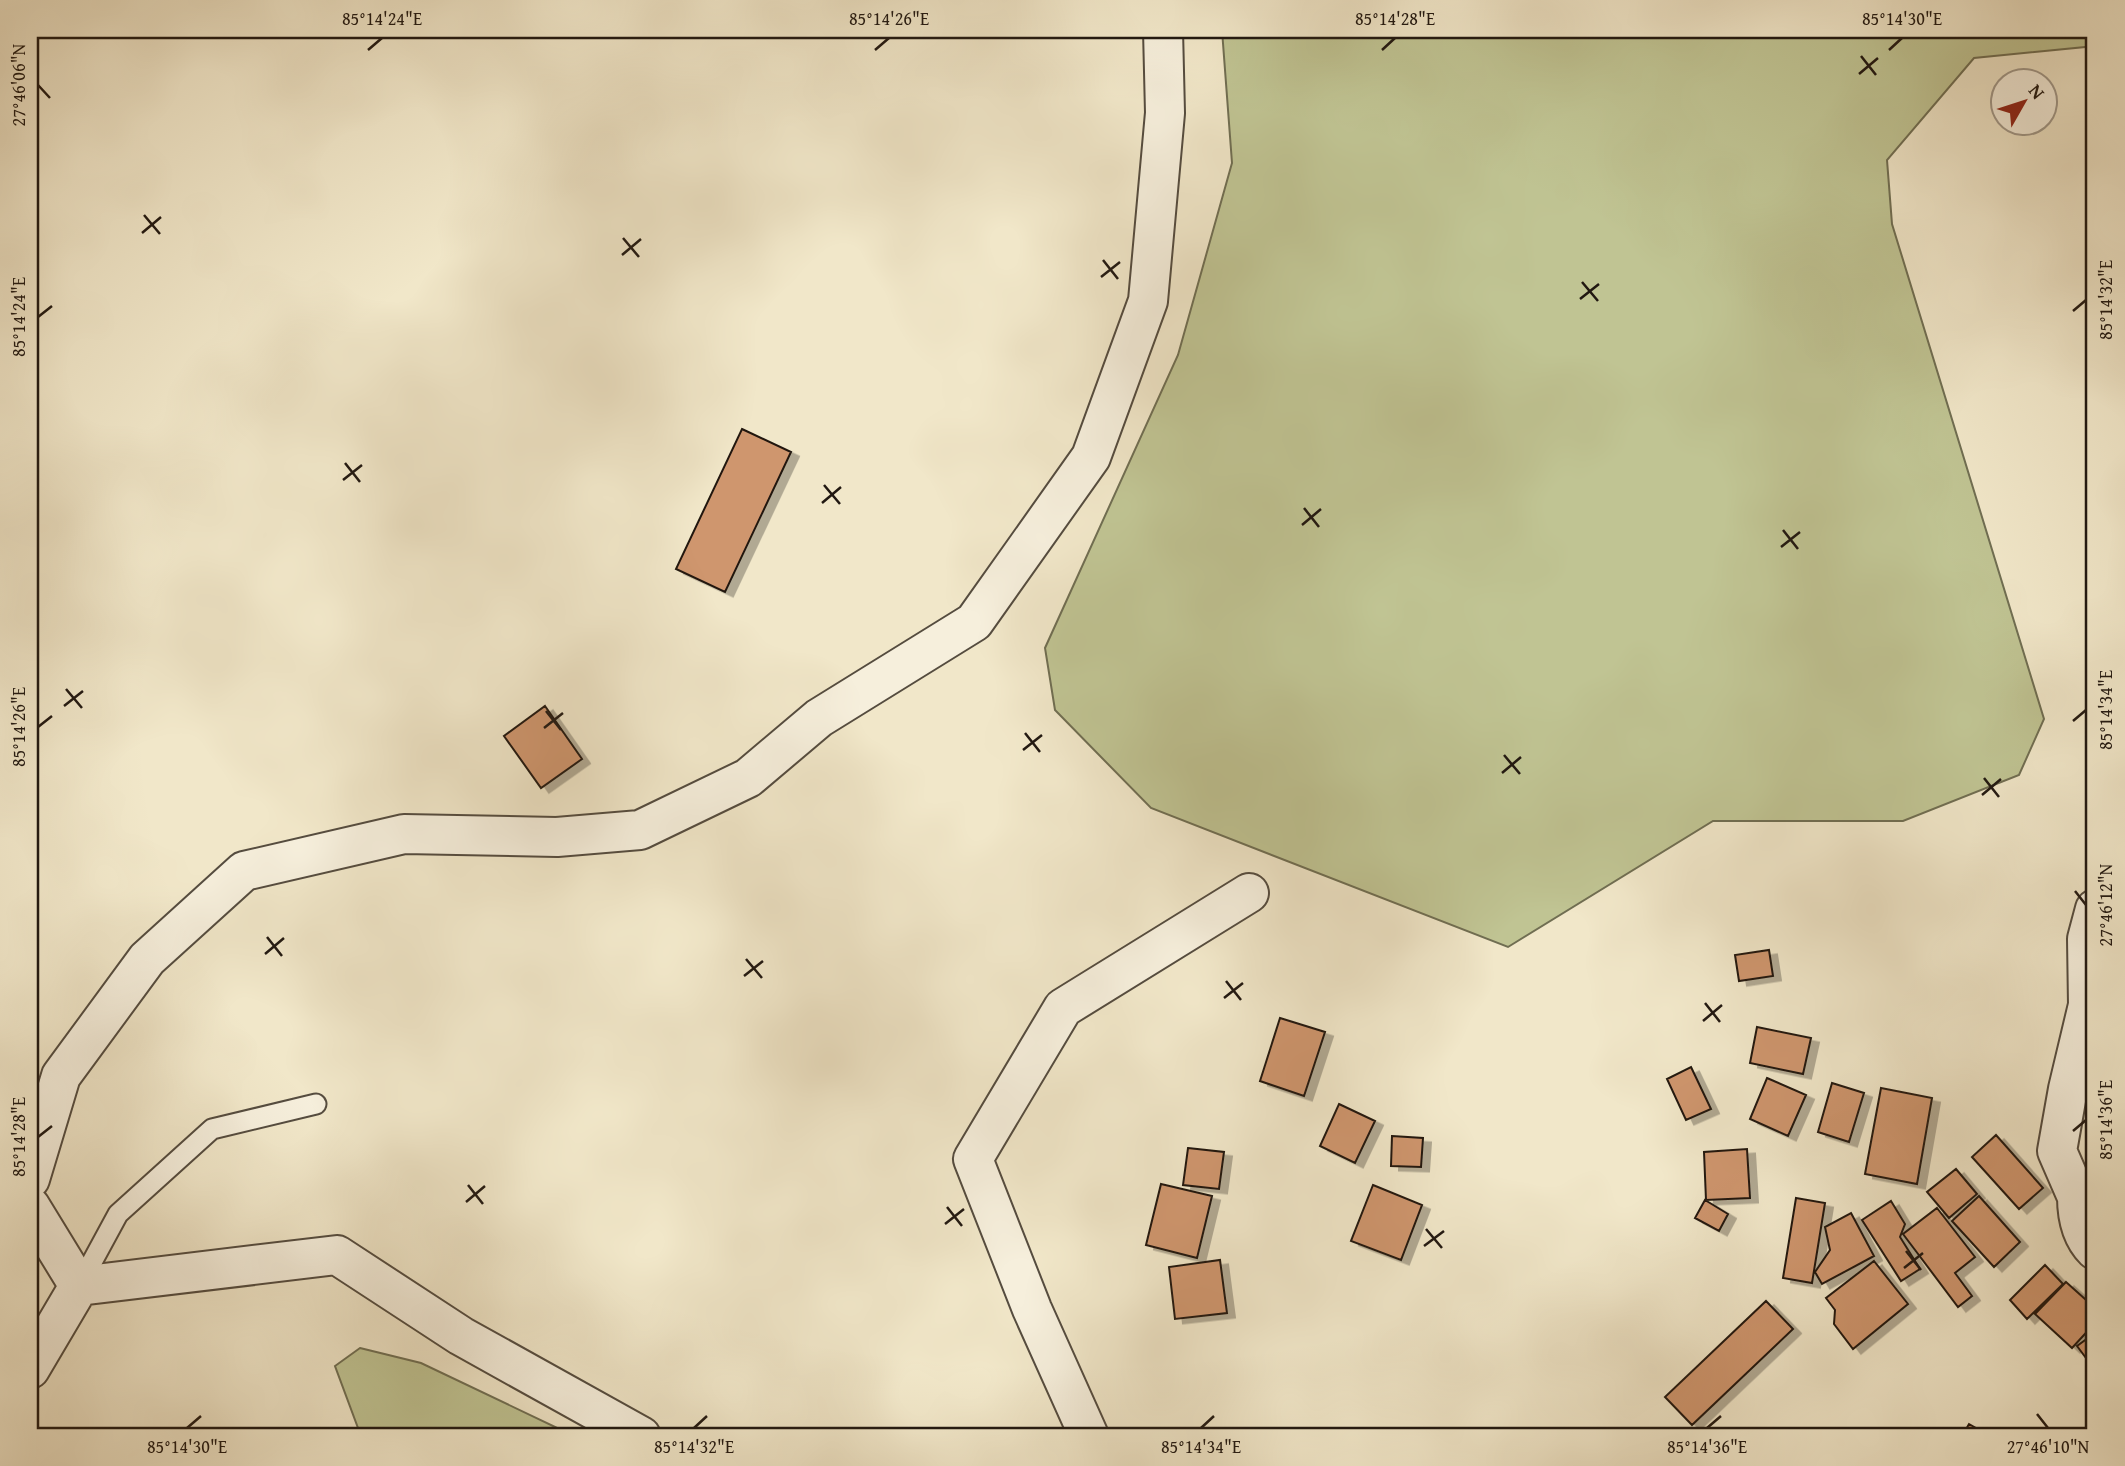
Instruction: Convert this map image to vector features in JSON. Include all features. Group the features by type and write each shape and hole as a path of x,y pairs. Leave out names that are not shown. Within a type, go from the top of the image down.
{"street":[{"path":"30,1179 61,1076 147,959 244,871 404,834 557,837 640,830 748,778 819,718 974,622 1091,457 1148,301 1165,113 1163,30"},
{"path":"1089,1436 1032,1309 973,1159 1063,1008 1249,893"},
{"path":"2095,909 2087,939 2088,1005 2068,1089 2057,1151 2086,1202 2077,1216 2088,1243 2095,1250"},
{"path":"30,1206 79,1286"},
{"path":"79,1286 337,1255 460,1336 641,1436"},
{"path":"30,1369 79,1286"}],"lane":[{"path":"79,1286 118,1214 212,1129 316,1104"}],"green space":[{"path":"1222,30 2095,30 2095,46 1974,58 1887,160 1892,224 2044,719 2019,775 1903,821 1713,821 1508,947 1151,808 1055,710 1045,648 1178,355 1232,163"},
{"path":"360,1348 421,1363 574,1436 361,1436 335,1366"}],"building":[{"path":"742,429 791,452 725,592 676,569"},
{"path":"545,706 582,759 541,788 504,736"},
{"path":"1769,950 1773,976 1739,981 1735,955"},
{"path":"1280,1018 1325,1032 1304,1096 1260,1081"},
{"path":"1757,1027 1811,1038 1803,1074 1750,1063"},
{"path":"1691,1067 1711,1109 1686,1120 1667,1079"},
{"path":"1767,1078 1806,1095 1788,1136 1750,1119"},
{"path":"1832,1083 1864,1093 1849,1142 1818,1132"},
{"path":"1881,1088 1932,1098 1917,1184 1865,1174"},
{"path":"1339,1104 1375,1121 1355,1163 1320,1146"},
{"path":"1996,1135 2043,1188 2019,1209 1972,1157"},
{"path":"1392,1136 1423,1138 1421,1167 1391,1166"},
{"path":"1188,1148 1224,1152 1219,1189 1183,1185"},
{"path":"1747,1149 1750,1198 1706,1200 1704,1152"},
{"path":"1956,1169 1977,1194 1949,1218 1927,1192"},
{"path":"1161,1184 1212,1196 1197,1258 1146,1245"},
{"path":"1373,1185 1422,1205 1401,1260 1351,1241"},
{"path":"1979,1196 2020,1242 1994,1267 1952,1221"},
{"path":"1796,1198 1825,1203 1812,1283 1783,1278"},
{"path":"1705,1200 1728,1214 1719,1231 1695,1218"},
{"path":"1891,1201 1905,1224 1900,1237 1920,1269 1901,1281 1862,1220"},
{"path":"1937,1208 1975,1257 1955,1273 1972,1296 1958,1307 1903,1234"},
{"path":"1851,1213 1874,1256 1822,1284 1815,1272 1830,1250 1825,1227"},
{"path":"1220,1260 1227,1313 1175,1319 1169,1267"},
{"path":"1874,1261 1908,1304 1853,1349 1834,1324 1835,1310 1826,1298"},
{"path":"2045,1265 2063,1284 2027,1319 2010,1300"},
{"path":"2066,1282 2095,1308 2095,1323 2072,1348 2035,1314"},
{"path":"1766,1301 1793,1329 1692,1425 1665,1397"},
{"path":"2095,1333 2095,1370 2077,1346"},
{"path":"1969,1424 1990,1436 1962,1436"}]}
